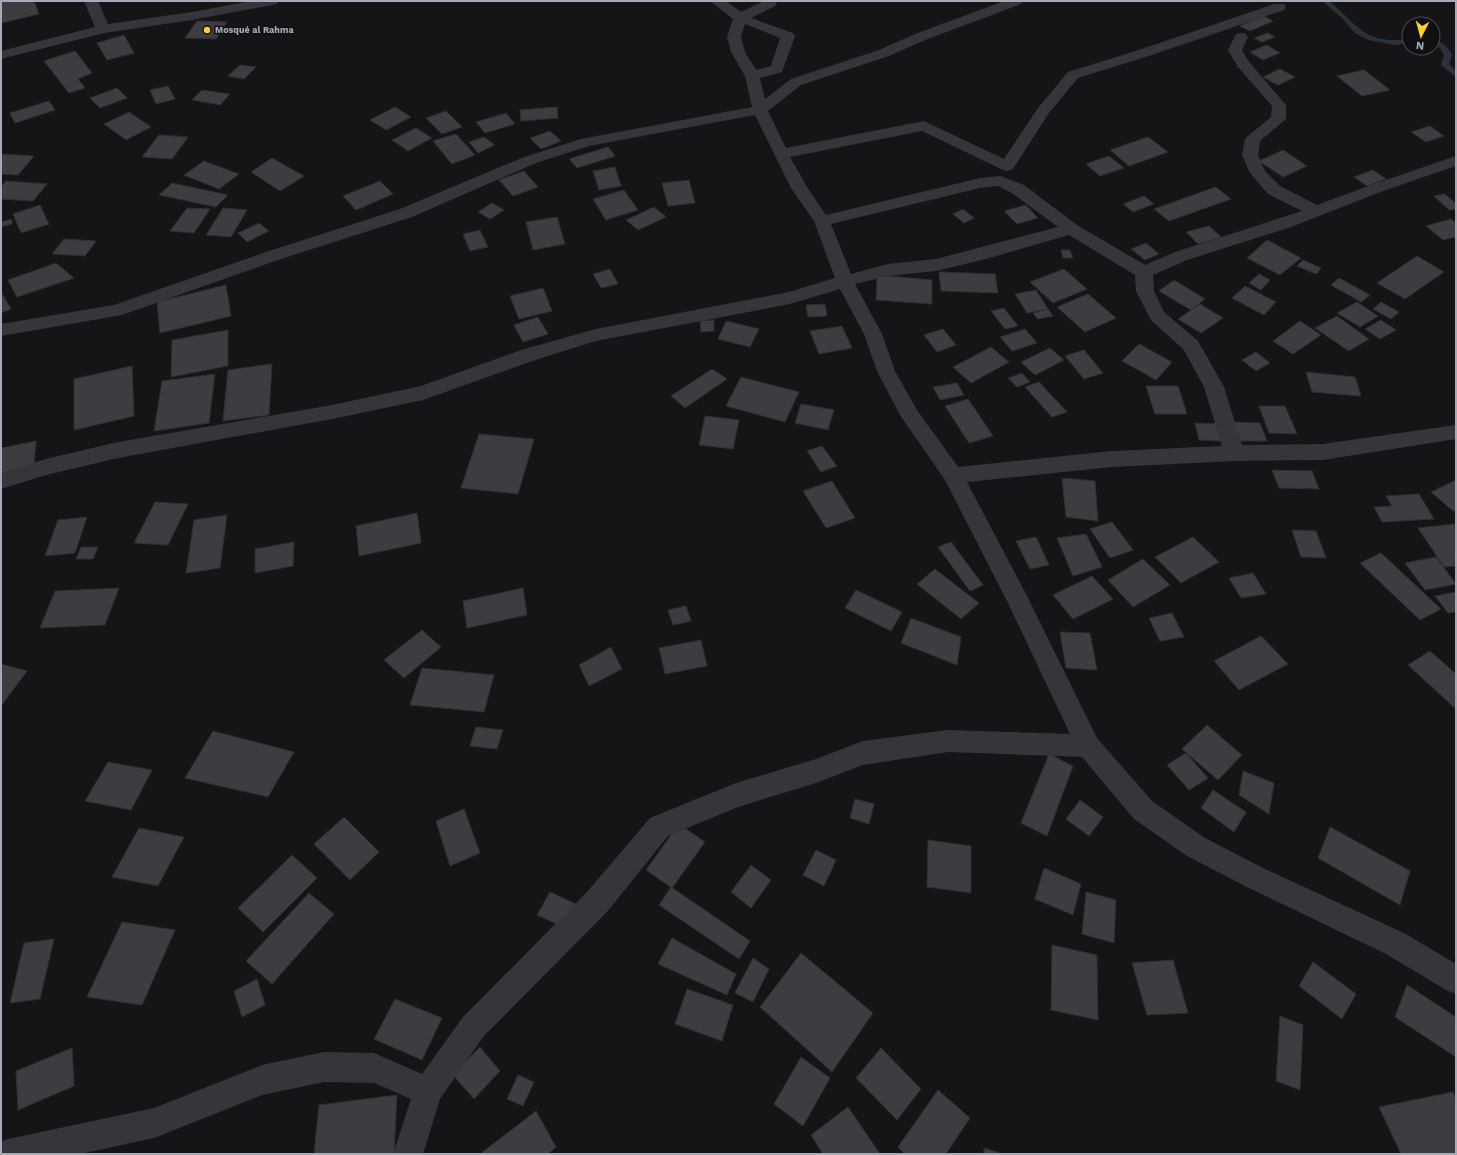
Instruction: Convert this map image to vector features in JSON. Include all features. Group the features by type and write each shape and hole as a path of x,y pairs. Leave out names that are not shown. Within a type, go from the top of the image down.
{"street":[{"path":"91,1 103,29"},
{"path":"1,55 103,29 192,16 272,1"},
{"path":"717,1 740,18 788,36"},
{"path":"1,330 116,312 276,255 406,213 530,160 586,142 760,110 796,82 884,53 920,37 1016,1"},
{"path":"752,76 777,69 788,36 770,2 740,18 734,37 738,52 752,76 760,110 799,188 822,221 845,280 873,334 886,371 910,415 953,475 1018,601 1088,746 1143,810 1196,847 1256,878 1396,944 1456,980"},
{"path":"781,154 924,126 1008,166 1042,111 1073,75 1147,52 1279,7"},
{"path":"1241,37 1235,50 1243,64 1279,105 1278,119 1253,139 1250,155 1258,173 1274,190 1283,208 1285,222"},
{"path":"1144,272 1181,256 1285,222 1456,161"},
{"path":"822,221 980,183 1000,181 1018,189 1071,229 1144,272"},
{"path":"1274,190 1316,211"},
{"path":"1,481 46,467 118,450 332,412 423,393 528,355 596,335 790,298 845,280 888,270 936,265 986,253 1071,229"},
{"path":"1144,272 1146,291 1158,316 1191,346 1214,387 1234,452"},
{"path":"953,475 1112,459 1234,452 1323,452 1456,432"},
{"path":"408,1154 428,1091 472,1027 597,902 659,827 736,794 816,771 863,753 948,741 1088,746"},
{"path":"8,1154 154,1123 262,1080 324,1067 374,1068 428,1091"}],"building":[{"path":"1,1 34,1 39,14 1,23"},
{"path":"1264,16 1273,21 1250,31 1240,26"},
{"path":"197,21 227,22 216,39 185,38"},
{"path":"1268,33 1275,37 1262,42 1254,38"},
{"path":"124,35 134,53 107,60 97,43"},
{"path":"1267,45 1280,53 1263,60 1250,52"},
{"path":"75,51 92,73 78,79 85,88 69,93 44,61"},
{"path":"240,65 256,67 244,79 228,76"},
{"path":"1280,69 1295,77 1278,85 1263,77"},
{"path":"1364,70 1390,90 1362,96 1337,76"},
{"path":"168,86 175,99 156,104 150,90"},
{"path":"117,88 127,98 100,108 90,98"},
{"path":"202,90 230,94 220,105 192,100"},
{"path":"49,101 55,110 15,123 10,113"},
{"path":"395,107 411,117 386,130 370,120"},
{"path":"557,107 558,118 521,121 520,110"},
{"path":"446,111 462,127 442,134 426,118"},
{"path":"129,112 151,127 126,140 104,124"},
{"path":"506,113 515,124 485,133 476,122"},
{"path":"1430,126 1444,136 1426,142 1411,132"},
{"path":"416,128 432,138 408,151 392,140"},
{"path":"550,131 561,141 541,149 530,138"},
{"path":"456,134 475,155 452,164 433,141"},
{"path":"159,135 188,137 172,159 142,157"},
{"path":"484,137 495,145 478,153 469,142"},
{"path":"1148,137 1168,152 1129,166 1110,150"},
{"path":"608,147 615,156 577,168 569,159"},
{"path":"1283,150 1307,166 1283,177 1259,161"},
{"path":"1,154 34,156 18,175 1,174"},
{"path":"1109,156 1124,168 1100,176 1086,164"},
{"path":"272,158 304,176 280,191 251,172"},
{"path":"204,161 239,174 219,189 184,175"},
{"path":"615,167 621,186 599,190 593,171"},
{"path":"1373,170 1386,179 1367,186 1354,177"},
{"path":"524,171 538,187 513,196 499,180"},
{"path":"689,180 695,203 668,206 662,183"},
{"path":"6,181 47,184 33,201 1,199 1,187"},
{"path":"380,181 393,194 356,210 343,196"},
{"path":"172,183 228,195 216,207 159,195"},
{"path":"1216,187 1231,199 1169,221 1154,209"},
{"path":"624,190 638,210 606,220 593,199"},
{"path":"1445,194 1456,204 1456,209 1449,210 1434,196"},
{"path":"1144,196 1154,204 1133,212 1123,204"},
{"path":"492,203 504,210 490,219 478,212"},
{"path":"40,205 49,224 21,233 13,214"},
{"path":"1026,205 1038,218 1017,224 1004,211"},
{"path":"654,207 666,217 638,230 626,220"},
{"path":"187,208 210,209 194,233 170,231"},
{"path":"223,208 247,210 231,237 206,235"},
{"path":"963,209 974,218 964,223 953,214"},
{"path":"557,217 565,244 533,250 526,222"},
{"path":"12,219 12,224 1,227 1,222"},
{"path":"1451,219 1456,223 1456,237 1443,240 1426,226"},
{"path":"259,223 269,231 247,242 238,233"},
{"path":"1209,226 1221,237 1198,244 1186,232"},
{"path":"480,230 488,247 470,251 463,234"},
{"path":"64,239 96,241 85,256 52,254"},
{"path":"1267,240 1301,258 1280,275 1247,258"},
{"path":"1146,243 1159,254 1145,260 1131,249"},
{"path":"1061,250 1070,250 1073,258 1063,258"},
{"path":"1417,256 1444,272 1405,299 1377,283"},
{"path":"1303,260 1321,268 1316,274 1297,266"},
{"path":"56,263 74,278 17,297 8,280"},
{"path":"610,269 618,284 601,288 593,274"},
{"path":"1064,269 1087,289 1053,303 1030,282"},
{"path":"939,272 995,274 998,293 941,291"},
{"path":"1259,274 1270,280 1261,290 1249,283"},
{"path":"877,275 932,280 932,304 876,300"},
{"path":"1339,278 1370,295 1361,302 1331,285"},
{"path":"1174,280 1205,299 1191,310 1159,291"},
{"path":"226,285 231,316 160,333 157,302"},
{"path":"1245,286 1276,302 1264,315 1232,298"},
{"path":"543,288 552,311 519,319 510,296"},
{"path":"1036,290 1048,309 1027,313 1015,294"},
{"path":"1,292 11,309 1,313"},
{"path":"1088,294 1116,318 1085,332 1057,307"},
{"path":"1357,302 1378,316 1360,327 1337,313"},
{"path":"1381,302 1399,312 1391,319 1373,309"},
{"path":"825,304 827,316 808,317 806,305"},
{"path":"1200,304 1223,318 1201,333 1178,319"},
{"path":"1004,308 1018,326 1005,329 991,311"},
{"path":"1048,309 1053,316 1038,319 1033,313"},
{"path":"1337,316 1369,339 1349,351 1315,328"},
{"path":"538,317 548,334 523,342 514,325"},
{"path":"714,320 714,331 701,332 700,321"},
{"path":"1381,320 1396,330 1380,339 1365,329"},
{"path":"726,321 759,329 750,347 718,339"},
{"path":"1300,321 1321,335 1293,354 1273,341"},
{"path":"842,326 852,348 819,354 810,331"},
{"path":"943,329 956,345 937,352 924,335"},
{"path":"1025,329 1037,343 1012,351 1000,337"},
{"path":"228,330 228,366 171,377 172,340"},
{"path":"1139,344 1172,362 1156,380 1122,361"},
{"path":"991,347 1009,362 971,383 953,367"},
{"path":"1050,348 1064,360 1035,375 1021,362"},
{"path":"1084,350 1103,373 1084,379 1065,356"},
{"path":"1256,352 1270,363 1256,371 1242,360"},
{"path":"272,364 269,415 223,421 228,370"},
{"path":"132,366 134,416 74,430 74,379"},
{"path":"712,369 727,379 685,408 671,396"},
{"path":"1306,372 1355,377 1361,396 1312,392"},
{"path":"1022,373 1030,382 1017,387 1008,378"},
{"path":"215,374 209,423 154,431 162,381"},
{"path":"741,377 799,392 785,422 726,406"},
{"path":"1039,382 1067,412 1052,417 1025,387"},
{"path":"957,383 964,395 940,400 933,387"},
{"path":"1146,386 1178,386 1187,414 1155,414"},
{"path":"968,399 993,436 969,443 945,406"},
{"path":"801,404 834,410 828,430 795,423"},
{"path":"1259,406 1285,406 1297,434 1269,433"},
{"path":"705,416 739,420 733,449 699,445"},
{"path":"1230,422 1260,423 1267,441 1236,441"},
{"path":"1195,423 1219,424 1223,441 1199,440"},
{"path":"479,434 534,439 518,494 461,488"},
{"path":"36,441 34,465 1,473 1,448"},
{"path":"822,446 837,466 821,472 807,451"},
{"path":"1272,470 1312,471 1319,489 1279,488"},
{"path":"1062,478 1095,481 1098,521 1066,517"},
{"path":"1456,480 1456,510 1453,511 1431,492"},
{"path":"832,481 855,518 826,528 803,491"},
{"path":"1419,494 1434,519 1382,522 1374,507 1392,506 1386,496"},
{"path":"155,502 188,504 168,545 134,543"},
{"path":"417,513 421,543 359,556 356,526"},
{"path":"227,515 220,568 186,573 194,520"},
{"path":"87,517 75,553 45,556 58,520"},
{"path":"1112,522 1133,550 1110,558 1090,529"},
{"path":"1455,524 1456,566 1444,567 1418,528"},
{"path":"1292,530 1316,531 1326,558 1301,557"},
{"path":"1086,534 1102,567 1073,576 1057,538"},
{"path":"1036,537 1049,565 1030,569 1016,541"},
{"path":"1193,537 1219,562 1181,583 1155,557"},
{"path":"294,542 293,566 255,573 255,549"},
{"path":"951,542 983,585 970,591 938,547"},
{"path":"81,547 98,547 93,559 76,559"},
{"path":"1381,553 1441,609 1420,620 1360,563"},
{"path":"1436,557 1456,584 1425,590 1405,563"},
{"path":"1143,559 1170,585 1133,607 1108,580"},
{"path":"935,569 979,603 961,619 917,584"},
{"path":"1253,573 1266,594 1241,598 1229,578"},
{"path":"1092,576 1113,599 1073,619 1053,595"},
{"path":"119,588 105,625 40,628 55,591"},
{"path":"523,588 527,615 467,628 463,601"},
{"path":"856,590 902,612 891,631 845,608"},
{"path":"1456,592 1456,612 1448,613 1435,596"},
{"path":"686,606 691,621 673,625 668,610"},
{"path":"1172,613 1184,637 1160,641 1149,618"},
{"path":"911,618 961,637 957,665 901,643"},
{"path":"422,630 441,647 404,678 384,660"},
{"path":"1060,632 1090,633 1097,670 1066,668"},
{"path":"1261,636 1288,664 1239,690 1214,661"},
{"path":"701,640 707,666 665,674 659,648"},
{"path":"611,647 622,669 589,686 579,665"},
{"path":"1430,651 1456,674 1455,708 1408,665"},
{"path":"1,664 27,671 1,706"},
{"path":"422,668 494,675 484,712 410,705"},
{"path":"1207,725 1242,755 1218,780 1182,749"},
{"path":"476,727 503,730 497,749 470,746"},
{"path":"213,731 294,752 268,797 185,778"},
{"path":"1186,753 1208,778 1189,790 1167,765"},
{"path":"1049,754 1073,766 1047,836 1021,823"},
{"path":"108,762 152,770 131,810 85,801"},
{"path":"1243,771 1274,783 1269,814 1239,795"},
{"path":"1213,790 1246,812 1234,832 1201,808"},
{"path":"855,799 874,804 869,824 850,818"},
{"path":"1080,800 1103,817 1089,836 1066,819"},
{"path":"464,809 480,853 450,866 436,821"},
{"path":"344,817 379,852 350,880 314,844"},
{"path":"679,824 705,842 672,888 646,870"},
{"path":"1330,827 1410,871 1400,905 1318,858"},
{"path":"139,828 184,837 158,886 112,877"},
{"path":"928,840 971,846 971,893 927,887"},
{"path":"816,850 836,860 824,886 803,875"},
{"path":"292,855 317,878 263,932 238,908"},
{"path":"751,865 771,880 751,908 731,892"},
{"path":"1044,868 1081,884 1073,915 1035,899"},
{"path":"671,887 750,941 739,959 659,905"},
{"path":"550,892 576,904 564,927 537,915"},
{"path":"1086,892 1116,900 1114,943 1082,934"},
{"path":"309,893 334,914 272,984 246,961"},
{"path":"122,922 175,930 142,1005 87,997"},
{"path":"672,938 736,974 727,995 658,964"},
{"path":"54,939 40,999 10,1003 24,943"},
{"path":"1052,945 1097,955 1098,1020 1051,1010"},
{"path":"801,953 873,1013 832,1072 760,1007"},
{"path":"753,958 769,969 753,1002 735,993"},
{"path":"1173,960 1188,1013 1147,1015 1132,963"},
{"path":"1313,962 1356,994 1342,1019 1299,986"},
{"path":"257,979 265,1005 242,1017 234,991"},
{"path":"1407,985 1456,1017 1456,1057 1395,1017"},
{"path":"687,989 733,1005 722,1041 675,1024"},
{"path":"395,999 442,1018 422,1060 374,1039"},
{"path":"1280,1016 1303,1025 1300,1090 1276,1081"},
{"path":"480,1047 500,1071 474,1099 453,1075"},
{"path":"72,1048 74,1086 18,1110 16,1071"},
{"path":"881,1048 921,1089 897,1120 856,1078"},
{"path":"801,1057 830,1078 803,1126 774,1104"},
{"path":"518,1075 534,1082 523,1106 507,1099"},
{"path":"938,1090 970,1118 946,1154 905,1154 898,1147"},
{"path":"1453,1092 1456,1099 1456,1154 1401,1154 1379,1107"},
{"path":"397,1095 394,1154 314,1154 319,1105"},
{"path":"848,1107 880,1154 823,1154 811,1135"},
{"path":"536,1111 556,1147 548,1154 480,1154"},
{"path":"984,1148 1003,1154 984,1154"}],"waterway":[{"path":"1325,1 1345,18 1357,32 1370,39 1395,43 1401,42"},
{"path":"1441,45 1446,50 1448,55 1445,65 1456,75"}],"place":[{"name":"Mosqué al Rahma","path":"207,30"}]}
